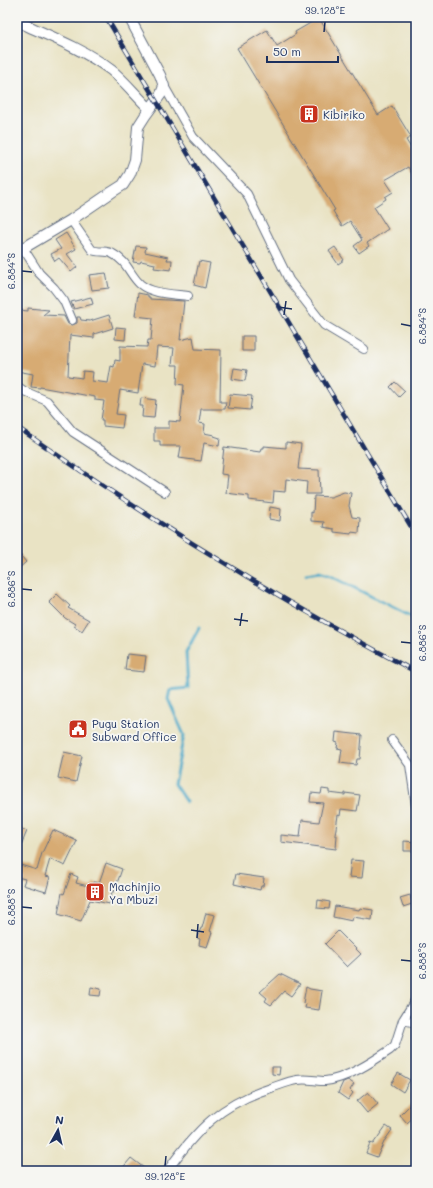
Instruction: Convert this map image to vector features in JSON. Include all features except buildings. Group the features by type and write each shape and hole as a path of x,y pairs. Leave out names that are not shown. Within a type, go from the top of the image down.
{"street":[{"path":"130,17 160,74 164,86 193,137 247,194 289,280 324,325 364,349"},
{"path":"17,20 73,45 91,56 112,71 150,110"},
{"path":"72,320 64,301 20,250 71,220 123,185 130,174 135,160 138,127 161,94 164,86"},
{"path":"71,220 92,250 112,253 123,260 140,284 146,288 154,291 188,296"},
{"path":"17,386 24,391 47,401 73,432 165,492"},
{"path":"392,740 410,765 416,806"},
{"path":"167,1171 194,1135 203,1126 229,1107 253,1094 297,1080 324,1081 346,1076 390,1050 395,1045 403,1020 416,999"},
{"path":"403,1020 416,1023"}],"waterway":[{"path":"306,574 319,572 331,576 416,619"},
{"path":"186,802 174,784 184,735 168,699 170,690 188,688 186,652 199,628"}],"railway":[{"path":"106,17 416,535"},
{"path":"17,427 114,493 213,556 313,616 416,672"}],"place":[{"name":"Kibiriko","path":"309,114"},
{"name":"Pugu Station Subward Office","path":"78,729"},
{"name":"Machinjio Ya Mbuzi","path":"95,892"}]}
